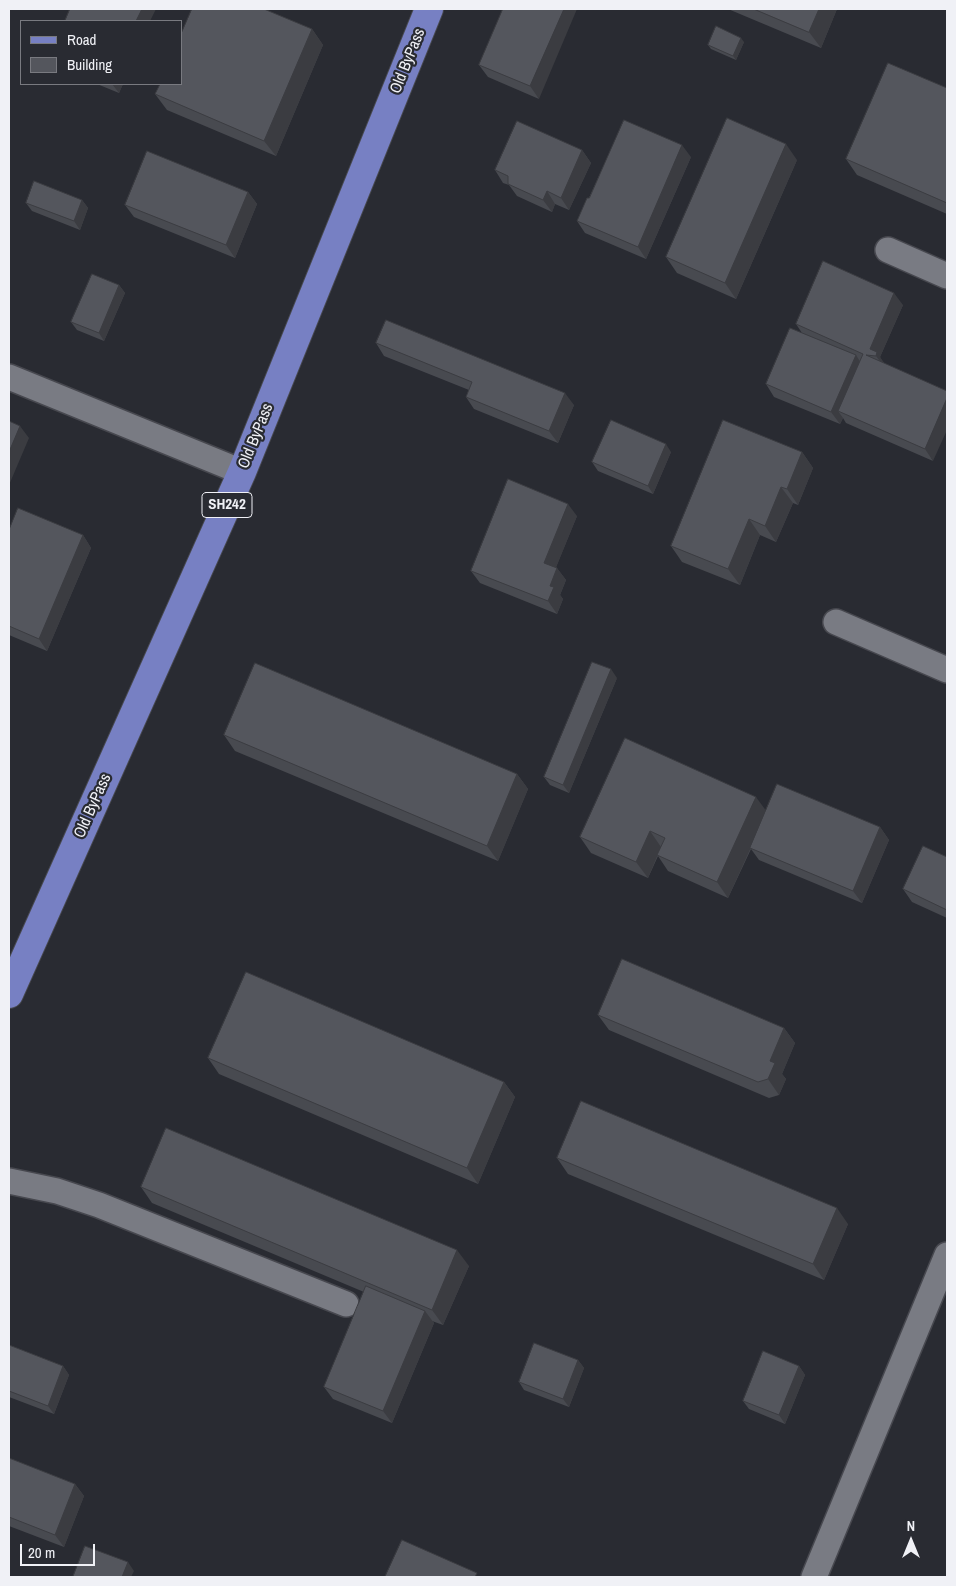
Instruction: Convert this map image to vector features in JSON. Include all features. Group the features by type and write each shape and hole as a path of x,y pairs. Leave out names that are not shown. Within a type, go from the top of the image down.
{"main road":[{"name":"Old ByPass","path":"9,994 242,472 429,9"}],"lane":[{"path":"888,250 947,276"},
{"path":"9,377 242,472"},
{"path":"836,622 947,670"},
{"path":"9,1181 57,1191 99,1205 346,1304"},
{"path":"814,1577 947,1255"}],"building":[{"path":"70,9 142,9 136,20 65,20"},
{"path":"192,9 264,9 312,29 264,141 155,94 160,85 182,85 182,32"},
{"path":"503,9 564,9 530,86 479,65"},
{"path":"754,9 819,9 809,32"},
{"path":"716,26 741,38 733,56 708,45"},
{"path":"888,63 947,88 947,203 846,159"},
{"path":"727,118 786,144 725,283 666,257"},
{"path":"624,120 682,145 638,247 577,221"},
{"path":"517,121 582,150 561,198 547,191 543,200 508,184 508,176 495,170"},
{"path":"147,151 248,192 226,245 125,205"},
{"path":"34,181 82,200 74,221 26,203"},
{"path":"823,261 894,293 870,349 877,352 876,356 866,355 947,391 947,398 925,449 838,411 863,354 796,324"},
{"path":"92,274 119,285 99,333 71,322"},
{"path":"386,320 565,393 549,431 466,397 472,382 376,343"},
{"path":"790,328 856,355 831,412 766,384"},
{"path":"611,420 666,444 648,486 592,462"},
{"path":"723,420 802,452 787,489 781,487 765,526 749,519 728,569 671,546"},
{"path":"9,421 20,426 9,452"},
{"path":"508,479 568,504 544,563 557,568 550,586 554,587 548,601 471,571"},
{"path":"18,508 83,535 39,639 9,626 9,530"},
{"path":"592,662 611,669 563,785 544,777"},
{"path":"255,663 517,774 487,846 224,735"},
{"path":"625,738 756,797 717,882 657,855 665,838 650,831 636,862 580,837"},
{"path":"777,784 880,827 853,891 750,848"},
{"path":"923,846 947,857 947,910 903,889"},
{"path":"622,959 784,1028 770,1061 775,1063 768,1079 758,1082 598,1015"},
{"path":"246,972 504,1082 467,1168 208,1058"},
{"path":"581,1101 837,1208 813,1264 557,1158"},
{"path":"166,1128 457,1250 432,1310 141,1187"},
{"path":"366,1286 425,1311 383,1411 324,1387"},
{"path":"534,1343 578,1360 563,1399 519,1382"},
{"path":"9,1345 63,1366 48,1406 9,1391"},
{"path":"763,1351 799,1366 779,1415 743,1401"},
{"path":"9,1458 75,1484 55,1535 9,1517"},
{"path":"402,1540 477,1573 475,1577 385,1577"},
{"path":"85,1546 128,1562 122,1577 73,1577"}]}
